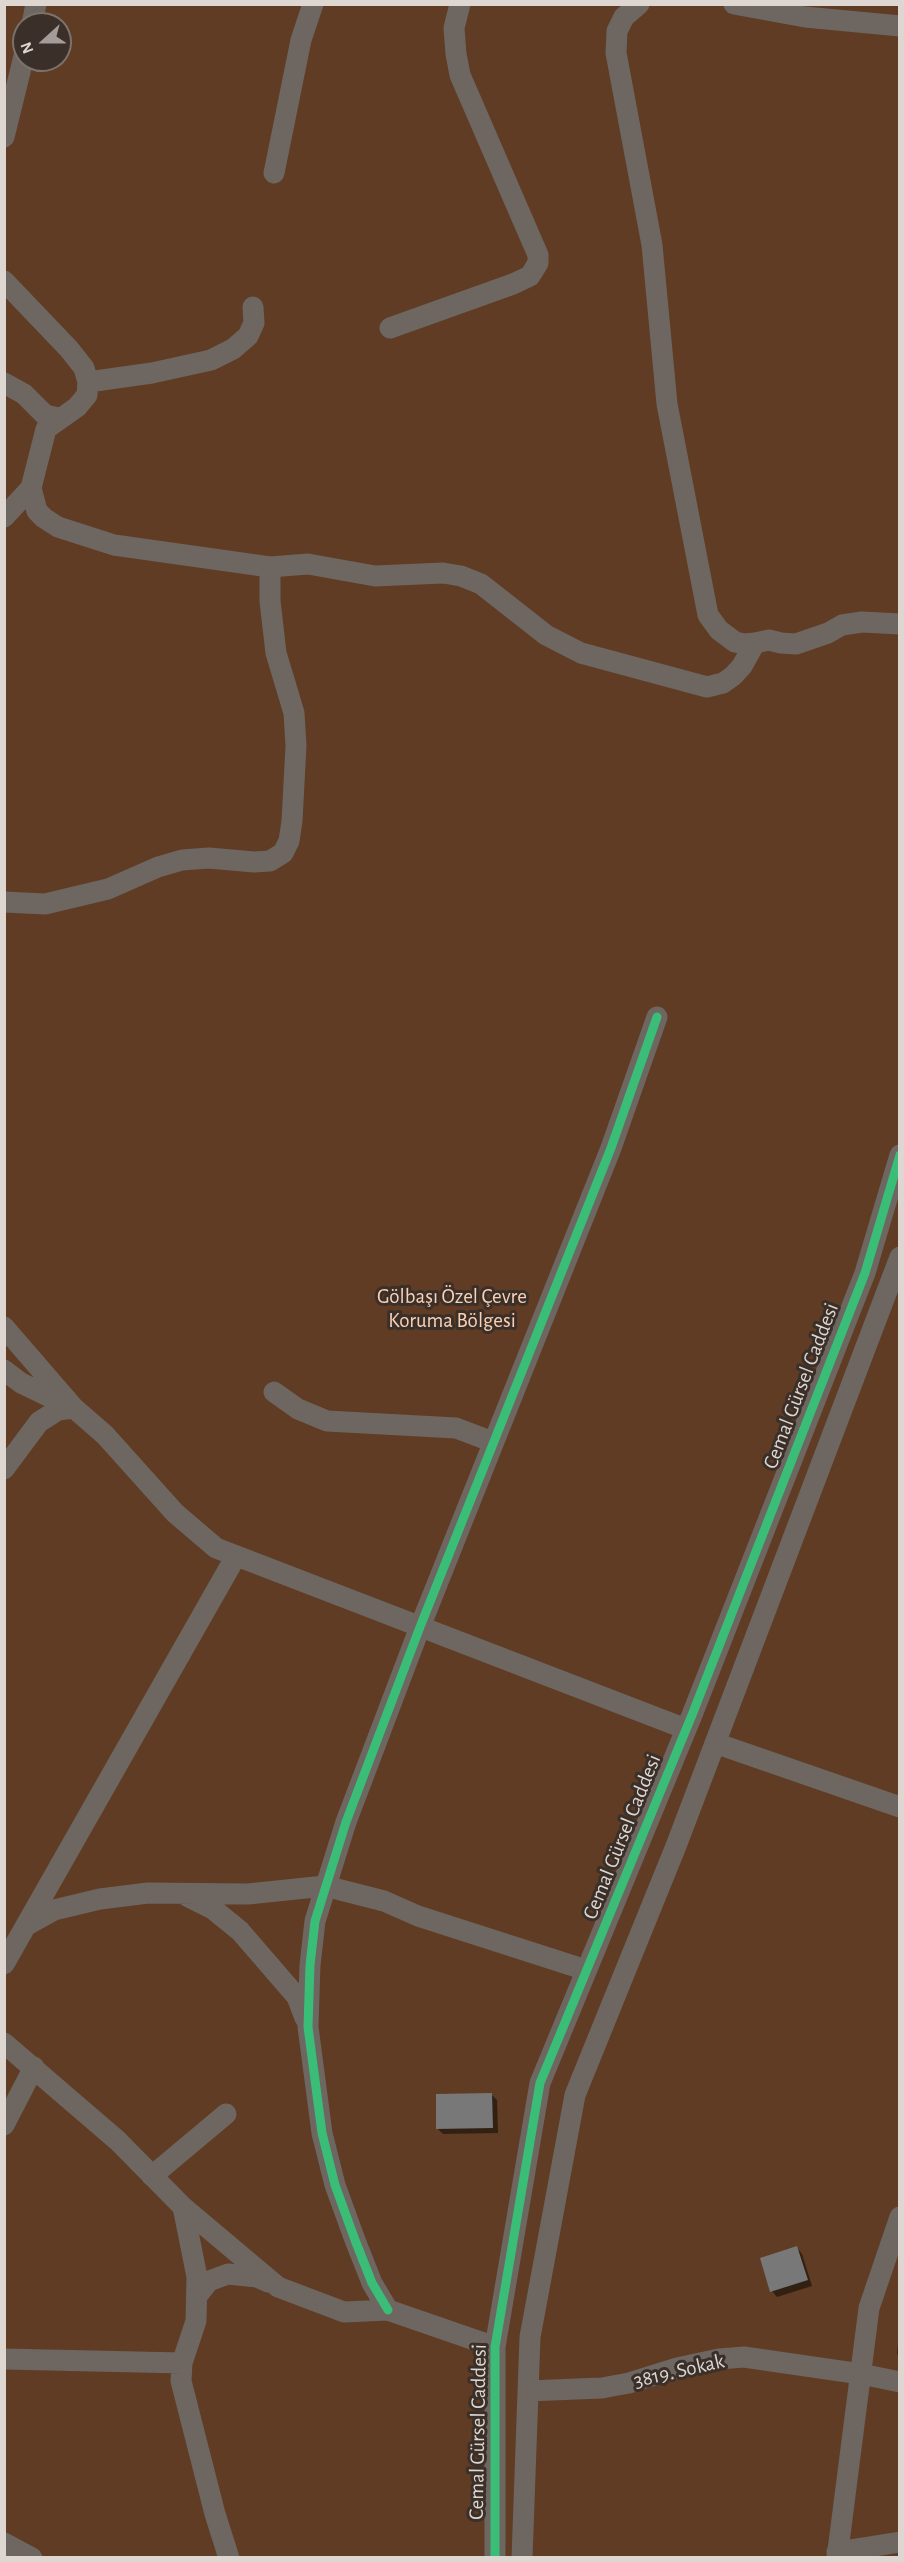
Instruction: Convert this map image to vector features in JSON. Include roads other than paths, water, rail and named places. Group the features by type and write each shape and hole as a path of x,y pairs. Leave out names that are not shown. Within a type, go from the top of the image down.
{"street":[{"path":"274,173 301,39 313,4"},
{"path":"390,328 513,284 530,276 538,263 538,255 460,75 454,28 460,4"},
{"path":"639,4 624,17 617,31 616,53 651,245 667,404 708,615 719,630 735,642 745,644 769,640 781,644 796,644 828,633 842,625 862,622 900,624"},
{"path":"734,4 806,17 900,26"},
{"path":"4,137 20,72"},
{"path":"4,517 31,488 46,429 77,407 87,395 88,382 84,368 69,349 5,284"},
{"path":"88,382 152,373 211,360 234,349 248,336 254,323 253,307"},
{"path":"4,383 24,394 45,415 59,418"},
{"path":"31,488 37,511 44,518 58,527 114,545 270,567 308,564 375,576 443,573 461,576 482,584 546,635 581,653 707,687 723,683 733,676 742,666 755,643"},
{"path":"4,903 45,904 108,889 158,867 182,860 209,858 270,861 283,853 289,841 292,821 296,746 294,712 276,653 270,602 270,567"},
{"path":"388,2310 372,2283 335,2185 322,2133 308,2027 310,1965 315,1921 346,1822 420,1627 610,1148 657,1017"},
{"name":"Cemal Gürsel Caddesi","path":"495,2558 495,2347 540,2083 686,1729 865,1273 900,1155"},
{"path":"522,2558 530,2337 575,2095 716,1743 900,1257"},
{"path":"4,1327 74,1408 105,1435 175,1513 216,1548 686,1729"},
{"path":"4,1370 21,1383 74,1408"},
{"path":"274,1392 298,1409 327,1422 456,1428 494,1442"},
{"path":"4,1469 39,1422 58,1410 74,1408"},
{"path":"4,1964 236,1556"},
{"path":"716,1743 900,1807"},
{"path":"27,1925 54,1910 100,1899 148,1893 248,1894 325,1886 384,1901 418,1916 586,1970"},
{"path":"184,1895 213,1909 240,1931 297,1996 308,2027"},
{"path":"4,2043 118,2141 183,2207 278,2287"},
{"path":"4,2125 34,2067"},
{"path":"152,2176 226,2114"},
{"path":"183,2207 197,2277 197,2296 196,2321 182,2363 181,2381 215,2514 229,2558"},
{"path":"900,2217 869,2308 837,2555 900,2542"},
{"path":"197,2296 209,2281 228,2274 257,2277 344,2312 388,2310 495,2347"},
{"name":"3819. Sokak","path":"528,2391 602,2388 629,2383 677,2368 719,2359 744,2357 900,2382"},
{"path":"4,2359 182,2363"},
{"path":"4,2543 32,2558"}],"park label":[{"name":"Gölbaşı Özel Çevre Koruma Bölgesi","path":"452,1309"}]}
